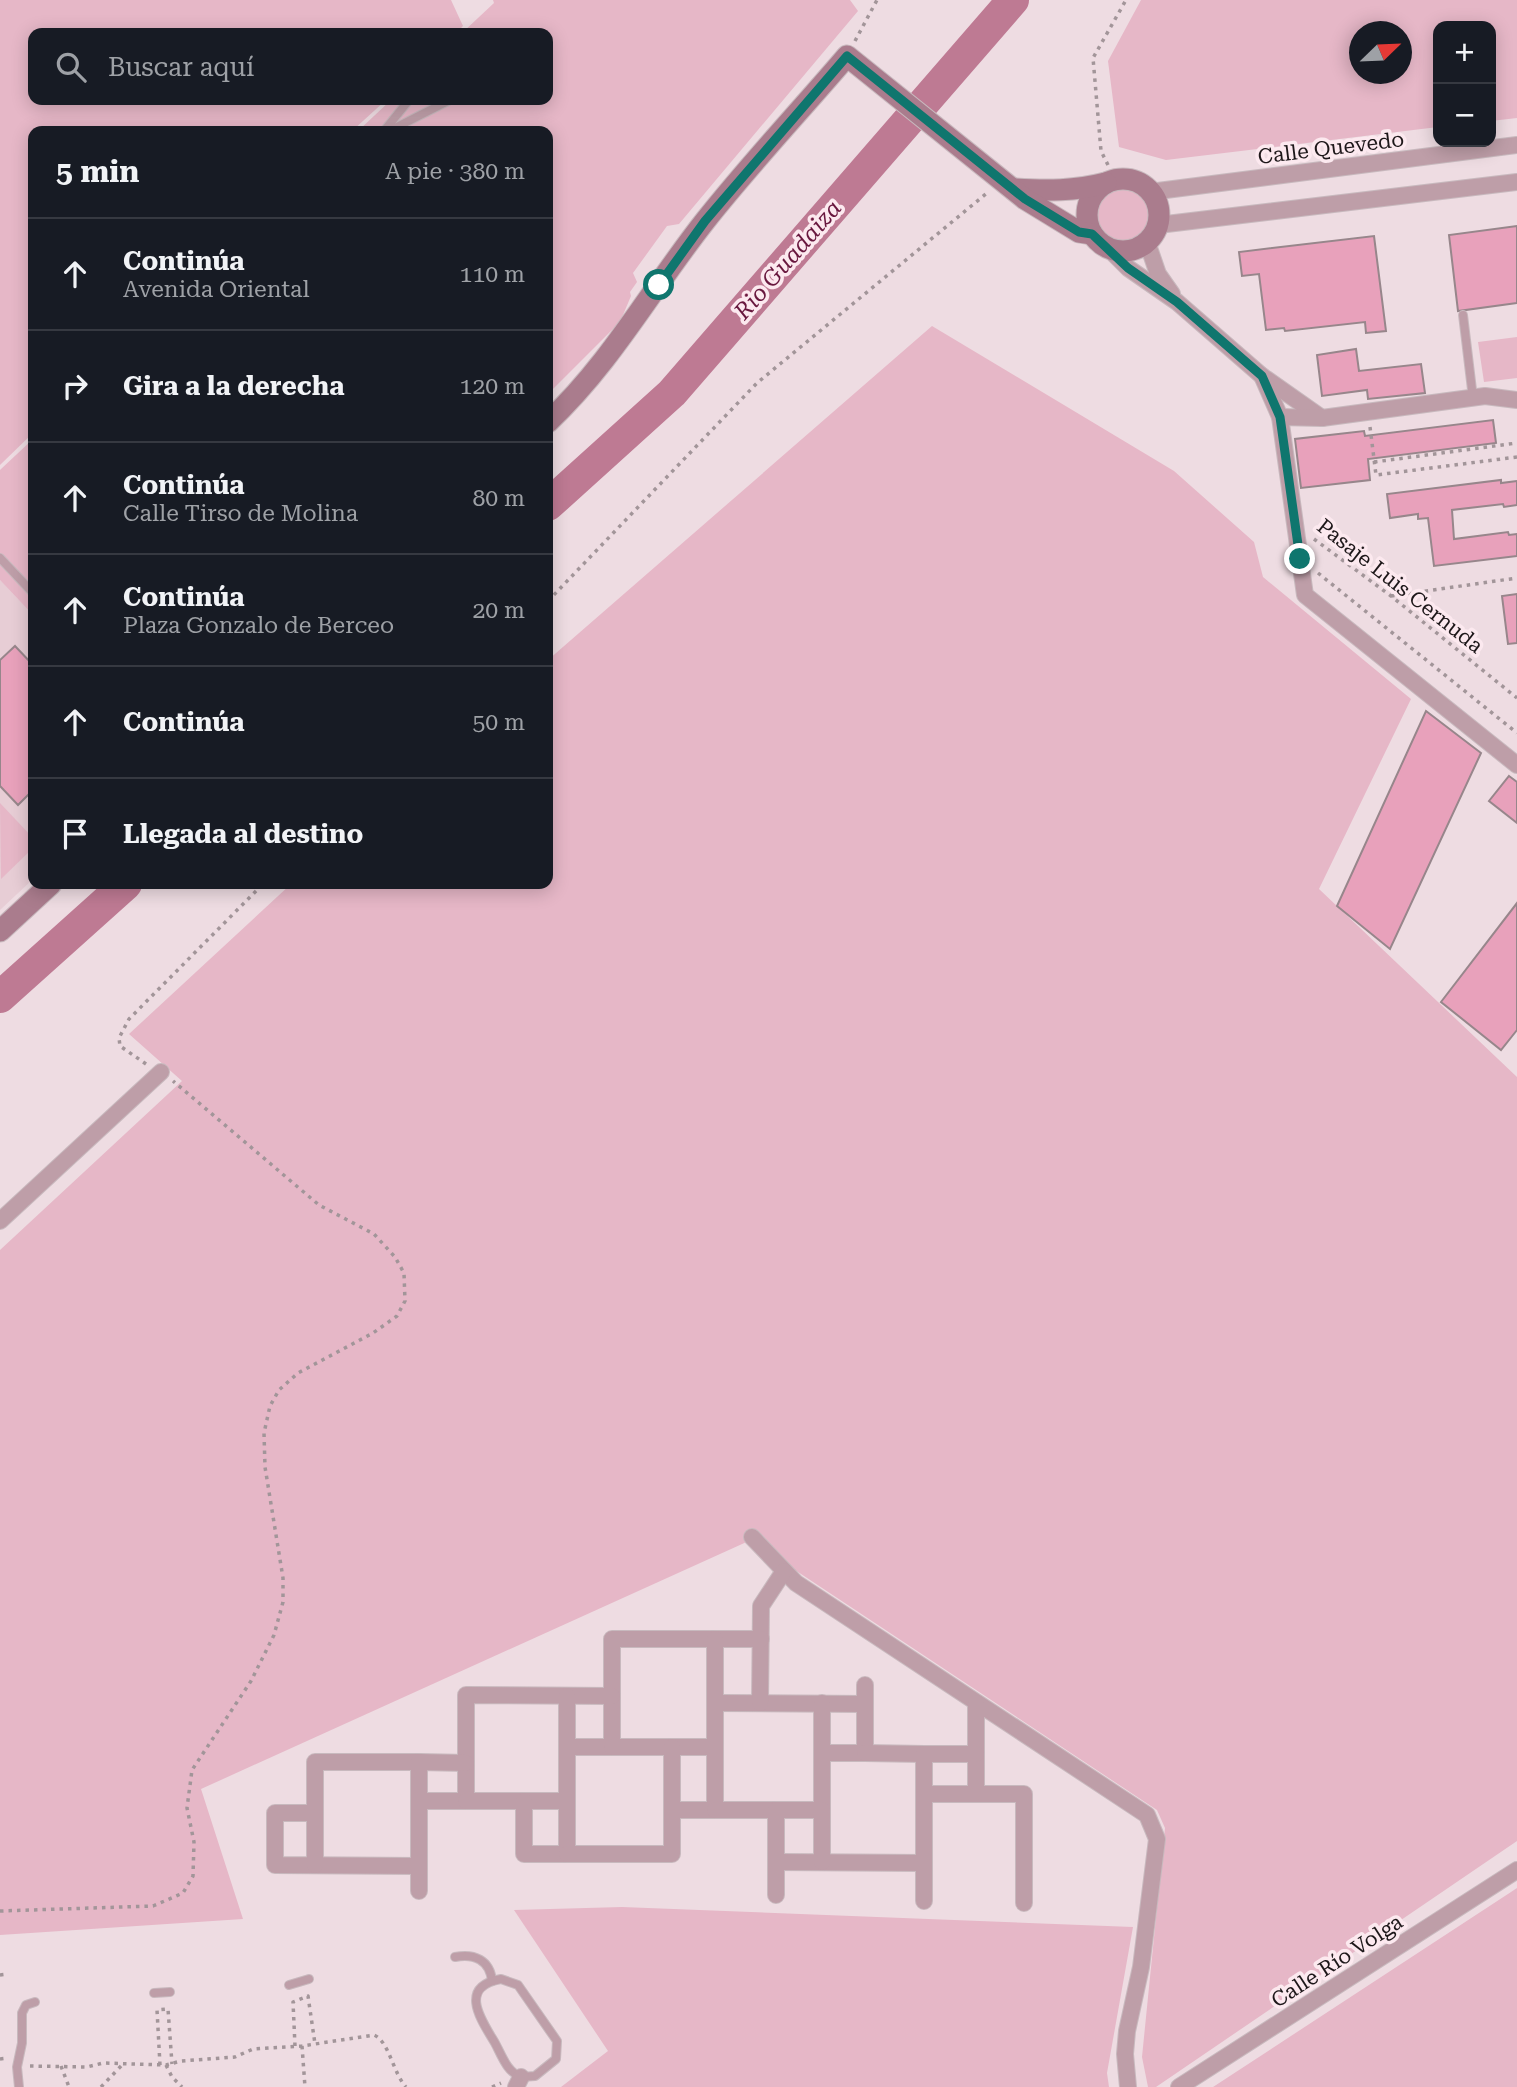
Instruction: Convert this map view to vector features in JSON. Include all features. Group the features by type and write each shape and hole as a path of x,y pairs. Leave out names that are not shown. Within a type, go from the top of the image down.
{"street":[{"path":"553,417 575,396 624,335 705,221 847,56 1025,199 1079,232 1129,251 1152,234 1517,181"},
{"name":"Calle Quevedo","path":"1150,192 1517,145"},
{"path":"1009,185 1049,191 1080,189 1111,181 1130,180 1150,192 1158,208 1152,234 1158,274 1177,302"},
{"path":"1111,181 1099,188 1088,205 1088,225 1100,241 1128,268 1177,302 1262,376 1322,418"},
{"path":"1262,376 1280,417 1305,594 1517,765"},
{"path":"1280,417 1322,418 1485,396 1517,400"},
{"path":"0,931 46,889"},
{"path":"0,1221 161,1072"},
{"path":"752,1537 796,1583 1147,1815 1157,1839 1141,1967 1127,2031 1125,2054 1128,2087"},
{"path":"760,1703 761,1606 784,1571"},
{"path":"612,1747 612,1639 761,1639"},
{"path":"715,1639 715,1810"},
{"path":"865,1685 865,1753"},
{"path":"466,1801 466,1695 612,1696"},
{"path":"568,1696 568,1854"},
{"path":"715,1703 865,1704"},
{"path":"821,1862 822,1703"},
{"path":"976,1703 976,1794"},
{"path":"567,1747 715,1747"},
{"path":"524,1801 524,1854 672,1854 672,1747"},
{"path":"821,1753 976,1754"},
{"path":"924,1754 924,1901"},
{"path":"315,1865 315,1762 466,1763"},
{"path":"419,1762 419,1891"},
{"path":"924,1794 1024,1794 1024,1903"},
{"path":"419,1801 567,1801"},
{"path":"672,1810 821,1810"},
{"path":"776,1810 776,1895"},
{"path":"315,1814 275,1813 275,1865 419,1866"},
{"path":"776,1862 924,1863"},
{"name":"Calle Río Volga","path":"1179,2087 1517,1870"}],"lane":[{"path":"390,126 405,105"},
{"path":"396,126 440,105"},
{"path":"1463,315 1473,398"},
{"path":"0,558 28,588"},
{"path":"455,1957 467,1955 483,1961 491,1973 492,1981"},
{"path":"289,1985 309,1979"},
{"path":"492,1981 510,1981 518,1985 557,2041 556,2059 535,2076 519,2082 476,2010 479,1992 492,1981"},
{"path":"154,1993 170,1992"},
{"path":"19,2087 17,2067 22,2043 22,2012 26,2005 35,2002"}],"path":[{"path":"847,56 877,0"},
{"path":"1111,181 1101,151 1093,58 1126,0"},
{"path":"553,596 757,383 1009,185"},
{"path":"1368,412 1376,475 1517,457"},
{"path":"1374,462 1517,443"},
{"name":"Pasaje Luis Cernuda","path":"1296,525 1391,596 1516,696"},
{"path":"1300,559 1517,733"},
{"path":"1391,596 1517,578"},
{"path":"0,1911 153,1906 183,1892 193,1876 194,1842 187,1808 192,1770 251,1681 274,1635 282,1602 283,1578 265,1467 264,1433 270,1405 279,1390 298,1373 373,1333 397,1316 405,1300 404,1273 395,1257 374,1234 319,1205 161,1072 129,1055 120,1046 119,1038 129,1019 258,889"},
{"path":"0,1975 9,1974"},
{"path":"295,2046 293,2002 308,1996 315,2044"},
{"path":"160,2065 157,2010 169,2009 169,2064 172,2077 182,2087"},
{"path":"17,2067 160,2065 235,2057 253,2049 378,2036 384,2042 397,2076 404,2086"},
{"path":"302,2046 305,2087"},
{"path":"101,2087 123,2064"},
{"path":"61,2066 69,2087"}],"shaded area":[{"path":"0,0 451,0 463,26 461,28 28,28 28,105 381,105 357,126 28,126 28,438 0,465"},
{"path":"493,0 850,0 858,11 679,224 667,226 633,273 637,282 630,292 631,296 620,322 553,389 553,126 363,126 386,105 553,105 553,28 467,28 494,3"},
{"path":"1141,0 1517,0 1517,118 1496,120 1496,21 1433,21 1433,128 1166,160 1119,147 1108,61"},
{"path":"1123,189 1133,191 1141,197 1147,205 1147,225 1141,233 1133,239 1123,241 1113,239 1105,233 1099,225 1097,215 1099,205 1105,197 1113,191"},
{"path":"932,326 1174,471 1254,542 1263,577 1411,699 1319,889 1517,1077 1517,1841 1156,2087 1148,2087 1142,2057 1165,1828 1157,1810 795,1570 762,1535 201,1789 243,1919 0,1935 0,1250 182,1081 129,1034 286,889 553,889 553,656"},
{"path":"1517,337 1517,378 1484,382 1478,342"},
{"path":"28,444 28,610 0,580 0,470"},
{"path":"0,580 28,610 28,884 0,910"},
{"path":"0,803 28,833 28,853 1,879"},
{"path":"1517,1888 1517,2087 1213,2087 1511,1892"},
{"path":"622,1907 1133,1927 1107,2073 1109,2087 561,2087 608,2051 514,1910"}],"building":[{"path":"1517,226 1517,303 1458,311 1449,235"},
{"path":"1374,236 1386,331 1366,333 1365,322 1285,331 1284,328 1266,330 1259,274 1242,276 1239,252"},
{"path":"1356,349 1359,371 1421,364 1425,393 1368,399 1367,390 1322,396 1317,355"},
{"path":"1493,420 1496,443 1368,459 1370,480 1301,488 1295,439 1364,431 1365,436"},
{"path":"1501,480 1501,483 1517,481 1517,505 1452,510 1454,539 1508,532 1509,535 1517,534 1517,556 1434,566 1428,518 1418,519 1418,514 1390,518 1387,494"},
{"path":"1517,594 1517,643 1508,644 1502,596"},
{"path":"15,646 28,660 28,795 18,805 0,786 0,660"},
{"path":"1426,711 1481,753 1390,949 1337,906"},
{"path":"1509,776 1517,782 1517,823 1489,801"},
{"path":"1517,903 1517,1030 1501,1050 1441,1002"}],"waterway":[{"name":"Rio Guadaiza","path":"553,500 672,393 1013,0"},
{"name":"Rio Guadaiza","path":"0,997 120,889"}],"route":[{"path":"659,285 705,221 847,56 1025,199 1079,232 1092,234 1128,268 1177,302 1262,376 1280,417 1300,559"}]}
